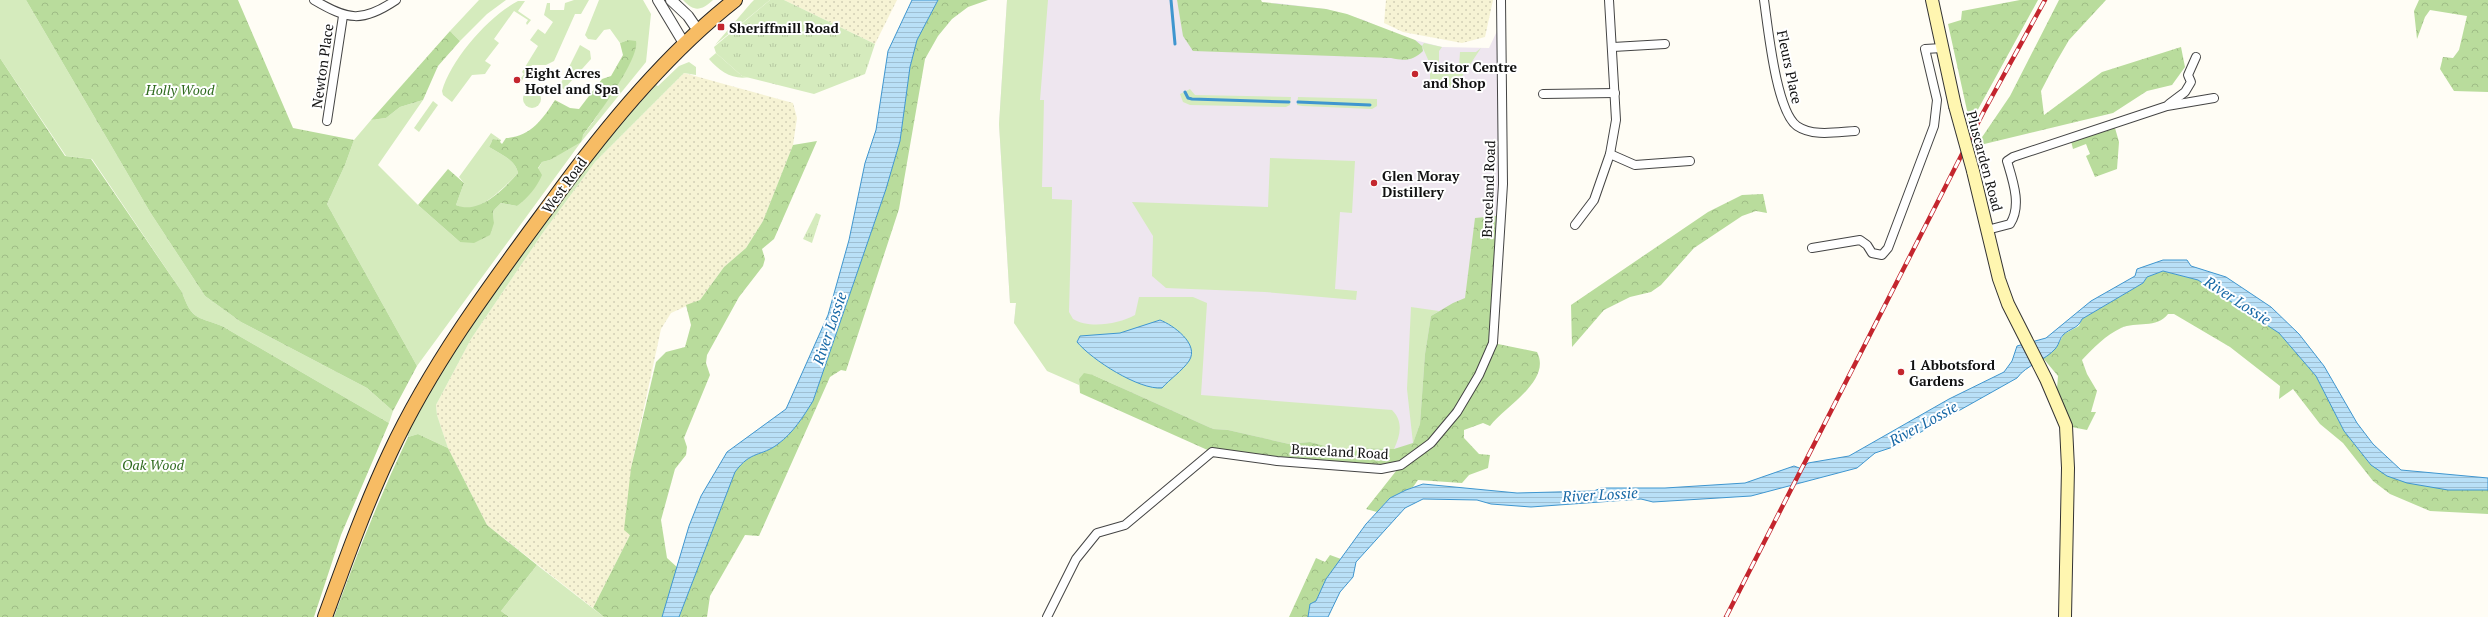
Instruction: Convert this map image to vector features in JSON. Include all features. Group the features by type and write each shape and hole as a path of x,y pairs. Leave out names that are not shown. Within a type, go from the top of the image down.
{"highway":[{"name":"West Road","path":"325,617 349,551 390,452 421,393 456,335 590,149 685,45 735,0"}],"main road":[{"name":"Pluscarden Road","path":"1932,0 1955,106 1973,171 1999,279 2018,326 2046,379 2066,426 2068,468 2065,617"}],"street":[{"path":"314,0 343,16 363,16 376,12 396,0"},
{"path":"658,0 685,45"},
{"path":"671,0 688,16 699,32"},
{"name":"Bruceland Road","path":"1047,617 1076,559 1096,533 1125,525 1212,452 1278,461 1381,469 1401,466 1431,443 1457,412 1479,375 1493,343 1503,184 1501,0"},
{"path":"1575,226 1594,200 1610,154 1616,120 1614,47 1609,0"},
{"name":"Fleurs Place","path":"1764,0 1780,94 1787,114 1797,126 1812,132 1855,132"},
{"name":"Newton Place","path":"327,121 343,16"},
{"path":"1614,47 1665,44"},
{"path":"1812,248 1860,240 1868,245 1872,253 1882,255 1888,248 1934,126 1937,100 1925,49 1942,48"},
{"path":"2167,106 2185,92 2191,82 2188,74 2196,57"},
{"path":"1543,94 1615,93"},
{"path":"1987,230 2010,224 2016,215 2014,185 2007,161 2013,157 2167,106 2214,98"},
{"path":"1610,154 1635,165 1690,161"}],"shaded area":[{"path":"784,0 897,0 875,44"},
{"name":"Glen Moray Distillery","path":"1007,0 1177,0 1178,5 1276,3 1326,9 1364,20 1399,36 1442,47 1489,48 1498,29 1503,184 1494,313 1427,438 1397,456 1215,445 1014,323 1016,303 1010,303 999,124"},
{"path":"1386,0 1493,0 1485,37 1462,43 1403,32 1384,23"},
{"path":"684,73 793,103 797,118 793,145 763,221 746,248 724,267 700,300 671,313 661,329 631,468 630,535 593,608 487,525 448,448 437,415 436,405 471,339 542,234 595,162"}],"green space":[{"path":"0,0 26,0 150,212 205,296 241,322 367,388 393,411 389,423 222,326 196,316 192,312 182,292 92,159 66,156 0,58"},
{"name":"Holly Wood","path":"26,0 238,0 293,128 354,140 345,165 327,204 417,366 393,411 367,388 241,322 205,296 150,212"},
{"path":"479,0 506,0 487,14 460,41 450,31"},
{"path":"574,0 589,0 581,14 575,14 554,61 546,65 532,65 521,82 518,82 524,74 522,72 538,46 530,40 538,29 545,34 553,22 544,15 547,3 550,3 550,10 564,10 565,3"},
{"path":"599,0 643,0 651,14 646,62 581,142 417,366 327,204 345,165 354,140 371,120 386,118 400,107 423,100 378,165 418,205 460,242 494,223 493,211 501,203 517,206 542,162 550,160 583,135 624,74 628,40 620,43 610,29 604,30 596,40 588,39 585,35"},
{"path":"683,0 713,0 698,9 691,7"},
{"path":"754,0 770,0 715,45 751,3"},
{"path":"770,0 784,0 875,44 865,74 814,94 742,76 716,53 714,47"},
{"path":"938,0 988,0 968,7 952,19 938,36 925,59 899,209 846,371 841,370 830,377 759,536 745,535 710,596 707,617 679,617 735,472 746,460 772,448 783,440 797,424 813,401 886,189 900,141 910,67 917,40"},
{"path":"1007,0 1048,0 1040,100 1044,100 1042,187 1052,187 1052,199 1072,200 1069,312 1073,319 1095,325 1113,323 1135,315 1139,297 1193,297 1207,303 1201,395 1392,410 1398,419 1400,429 1394,449 1362,448 1352,453 1310,442 1289,444 1228,430 1213,429 1093,375 1079,379 1079,385 1047,371 1014,323 1016,303 1010,303 999,124"},
{"path":"1177,0 1261,0 1262,2 1326,9 1347,14 1415,40 1422,46 1423,51 1416,57 1400,60 1391,58 1193,51 1183,36"},
{"path":"2020,0 2038,0 1970,124 1948,24 1961,20 1962,11"},
{"path":"2059,0 2106,0 2069,40 2055,64 2041,91 2044,115 2102,72 2181,47 2185,67 2172,85 2147,91 2113,113 1976,146 2010,96"},
{"path":"2419,0 2488,0 2488,92 2454,91 2440,69 2443,57 2453,58 2459,50 2467,16 2430,10 2425,17 2417,39 2414,11"},
{"path":"518,1 525,1 518,11 531,20 527,25 526,23 528,20 514,11 494,39 499,43 485,61 491,65 485,74 472,75 452,102 443,95 442,91 462,52 495,17"},
{"path":"450,31 460,41 438,66 423,100 400,107 386,118 371,120"},
{"path":"628,40 636,41 635,50 631,61 616,89 583,135 581,142 550,160 542,162 538,168 542,175 538,184 521,203 517,206 501,203 493,211 494,223 490,235 474,243 460,242 418,205 448,169 464,183 456,205 473,207 482,204 498,193 518,173 514,164 510,160 489,147 493,139 501,140 500,142 502,144 506,138 515,137 529,131 541,120 555,100 570,108 579,109 602,79 611,76 623,55 620,43"},
{"path":"1424,43 1442,47 1439,51 1439,66 1459,67 1460,52 1476,52 1481,48 1455,87 1444,89 1439,85 1430,85 1430,64 1422,46"},
{"path":"580,45 590,51 591,59 564,89 559,87"},
{"path":"716,53 742,76 749,77 743,78 732,76 722,71 709,59"},
{"name":"Oak Wood","path":"0,58 65,156 91,159 182,292 189,308 196,316 222,326 389,423 341,535 314,617 0,617"},
{"path":"689,62 696,67 696,75 684,73 595,162 542,234 471,339 436,405 437,415 448,448 418,434 408,437 407,434 425,397 464,332 591,157 656,85 658,86 679,66"},
{"path":"1190,89 1195,95 1291,97 1290,105 1286,107 1190,105 1183,102 1180,94"},
{"path":"532,90 538,93 541,99 538,105 532,108 526,105 523,99 526,93"},
{"path":"1298,97 1377,99 1377,106 1372,109 1302,106 1297,105"},
{"path":"433,101 438,105 419,132 414,128"},
{"path":"2115,128 2119,142 2117,169 2095,177 2086,156 2090,154 2086,144 2073,149 2071,141"},
{"path":"491,133 501,140 493,139 489,147 510,160 514,164 518,173 495,195 481,205 468,209 456,205 464,183 459,177"},
{"path":"817,141 774,239 762,249 765,259 763,266 739,297 707,355 706,363 710,375 684,438 687,447 686,455 675,469 661,520 667,558 678,568 662,617 604,617 593,608 630,535 624,530 631,468 656,362 666,352 685,347 691,325 686,305 700,300 724,267 746,248 763,221 793,145"},
{"path":"1270,158 1355,161 1352,213 1340,212 1335,289 1357,291 1356,300 1265,292 1166,288 1152,276 1153,236 1132,202 1268,207"},
{"path":"1763,194 1767,213 1756,211 1742,216 1694,248 1661,285 1651,292 1630,297 1604,310 1572,347 1571,305 1708,212 1742,195"},
{"path":"816,213 821,215 812,243 803,239"},
{"path":"1496,216 1493,343 1537,352 1540,363 1538,373 1533,383 1490,426 1483,423 1464,430 1464,438 1479,454 1490,455 1488,468 1469,475 1462,483 1418,480 1413,487 1390,498 1377,512 1366,509 1400,466 1381,469 1212,452 1080,393 1079,379 1084,373 1093,375 1213,429 1228,430 1289,444 1310,442 1352,453 1362,448 1394,449 1413,443 1420,424 1425,354 1431,316 1465,298 1475,218"},
{"path":"2163,271 2198,280 2279,333 2316,376 2344,431 2371,465 2448,490 2488,490 2488,514 2430,511 2390,494 2373,481 2343,443 2320,424 2293,389 2279,399 2280,386 2230,347 2174,314 2168,314 2158,322 2121,328 2105,338 2086,355 2082,360 2087,374 2097,391 2091,412 2096,412 2087,430 2066,426 2056,401 2058,376 2043,358 2056,348 2064,334 2079,326 2082,319 2143,283 2147,277"},
{"path":"1411,307 1439,311 1431,316 1425,354 1420,424 1413,443 1407,389"},
{"path":"418,434 448,448 487,525 537,565 501,611 509,617 334,617 369,526 408,437"},
{"path":"1330,555 1341,559 1326,579 1316,601 1311,604 1308,617 1289,617 1316,558 1325,562"},
{"path":"537,565 604,617 509,617 501,611"}],"water":[{"name":"River Lossie","path":"912,0 938,0 917,40 910,67 900,141 886,189 813,401 797,424 783,440 772,448 746,460 735,472 679,617 662,617 689,526 701,496 727,452 786,409 828,315 849,240 865,163 876,130 888,51"},
{"name":"River Lossie","path":"2163,260 2187,260 2191,266 2226,277 2271,307 2299,334 2324,366 2357,423 2373,444 2401,470 2488,478 2488,490 2448,490 2407,483 2387,476 2371,465 2344,431 2316,376 2279,333 2198,280 2163,271 2147,277 2143,283 2082,319 2076,327 2063,335 2052,352 2025,370 2017,378 1896,446 1875,453 1857,468 1751,496 1653,502 1641,499 1531,507 1491,504 1477,500 1423,499 1405,508 1356,562 1353,577 1340,592 1328,617 1308,617 1310,604 1316,601 1326,579 1366,524 1390,498 1406,490 1423,484 1517,493 1594,491 1601,488 1665,488 1745,483 1794,466 1802,469 1808,463 1849,456 1949,399 2004,372 2012,361 2017,346 2046,338 2091,301 2135,276 2137,269"},
{"path":"1160,320 1172,326 1184,336 1191,348 1189,361 1162,388 1141,384 1116,372 1093,357 1077,342 1080,336 1120,333"}],"waterway":[{"path":"1171,0 1175,44"},
{"path":"1185,92 1188,98 1192,99 1289,102"},
{"path":"1298,102 1370,105"}],"railway":[{"path":"1726,617 1984,111 2045,0"}],"place":[{"name":"Sheriffmill Road","path":"721,27"},
{"name":"Visitor Centre and Shop","path":"1415,74"},
{"name":"Eight Acres Hotel and Spa","path":"517,80"},
{"name":"Glen Moray Distillery","path":"1374,183"},
{"name":"1 Abbotsford Gardens","path":"1901,372"}]}
